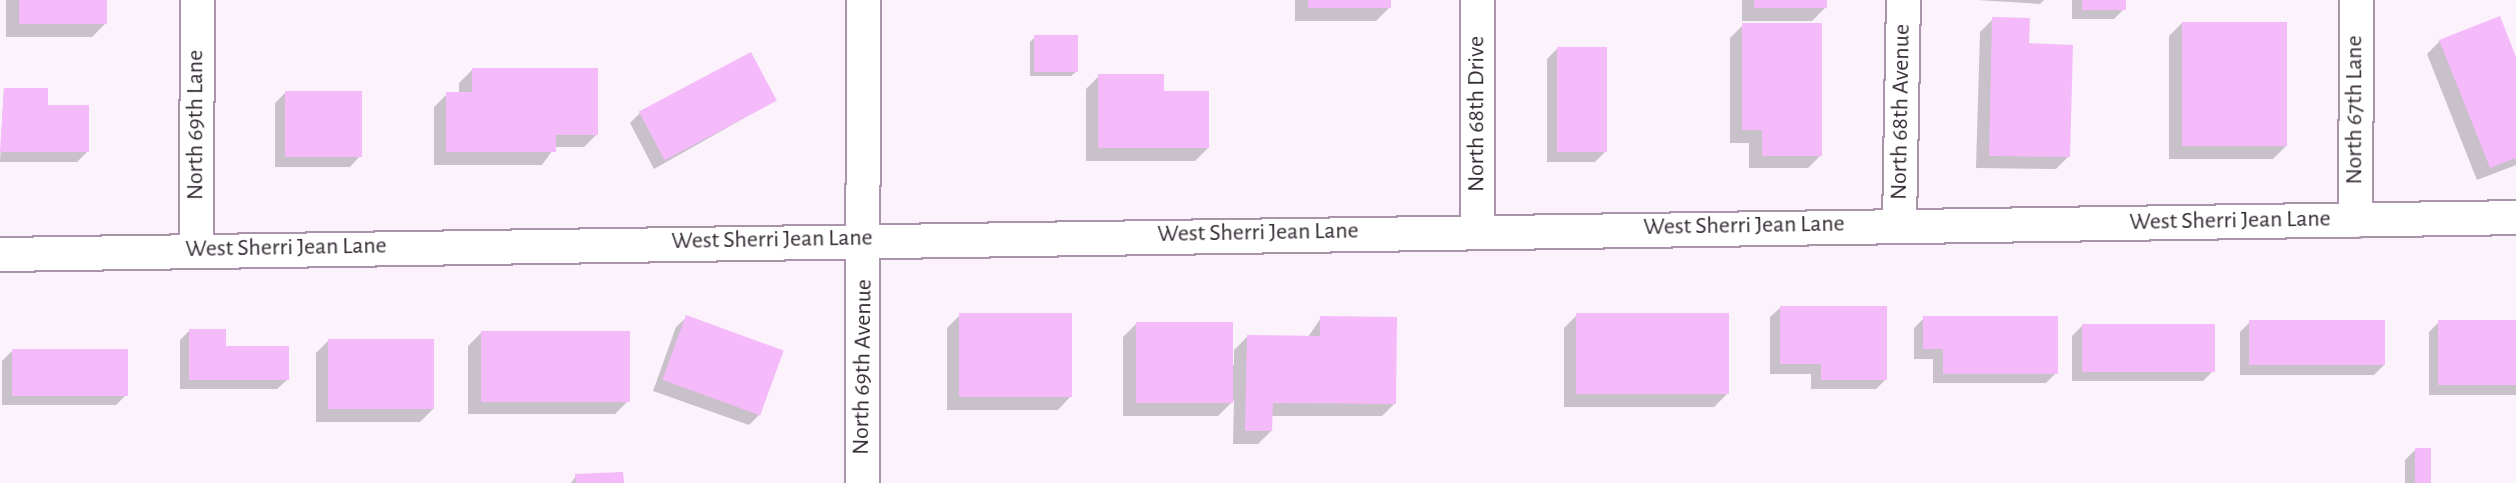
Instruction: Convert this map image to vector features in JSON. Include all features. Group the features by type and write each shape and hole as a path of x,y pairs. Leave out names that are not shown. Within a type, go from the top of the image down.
{"street":[{"name":"North 69th Lane","path":"196,249 197,0"},
{"name":"North 69th Avenue","path":"862,483 865,239 863,0"},
{"name":"North 68th Drive","path":"1477,0 1477,229"},
{"name":"North 68th Avenue","path":"1899,225 1903,0"},
{"name":"North 67th Lane","path":"2355,220 2356,0"},
{"name":"West Sherri Jean Lane","path":"0,254 1477,229 2516,217"}],"building":[{"path":"19,0 107,0 107,24 19,24"},
{"path":"1308,0 1391,0 1391,8 1308,8"},
{"path":"1754,0 1827,0 1827,8 1754,8"},
{"path":"2082,0 2126,0 2126,10 2082,10"},
{"path":"2500,16 2516,57 2516,158 2490,168 2439,40"},
{"path":"1992,17 2030,18 2029,43 2073,45 2070,157 1989,156"},
{"path":"2182,22 2287,22 2287,146 2182,146"},
{"path":"1742,23 1822,23 1822,156 1762,156 1762,130 1742,130"},
{"path":"1034,35 1078,35 1078,72 1034,72"},
{"path":"1557,47 1607,47 1607,152 1557,152"},
{"path":"751,52 777,101 665,160 639,112"},
{"path":"472,68 598,68 598,135 556,135 556,152 446,152 446,92 472,92"},
{"path":"1098,74 1164,74 1164,91 1209,91 1209,148 1098,148"},
{"path":"4,88 48,88 48,105 89,105 89,152 0,152"},
{"path":"285,91 362,91 362,157 285,157"},
{"path":"1780,306 1887,306 1887,380 1821,380 1821,364 1780,364"},
{"path":"959,313 1072,313 1072,397 959,397"},
{"path":"1576,313 1729,313 1729,394 1576,394"},
{"path":"686,315 784,351 760,415 662,380"},
{"path":"1320,316 1397,317 1396,404 1273,403 1272,431 1245,431 1247,335 1320,336"},
{"path":"1923,316 2058,316 2058,374 1943,374 1943,349 1923,349"},
{"path":"2249,320 2385,320 2385,365 2249,365"},
{"path":"2438,320 2516,320 2516,385 2438,385"},
{"path":"1136,322 1233,322 1233,403 1136,403"},
{"path":"2082,324 2215,324 2215,372 2082,372"},
{"path":"189,329 226,329 226,346 289,346 289,380 189,380"},
{"path":"481,331 630,331 630,402 481,402"},
{"path":"328,339 434,339 434,409 328,409"},
{"path":"12,349 128,349 128,396 12,396"},
{"path":"2415,448 2431,448 2431,483 2415,483"},
{"path":"623,472 624,483 576,483 575,474"}]}
